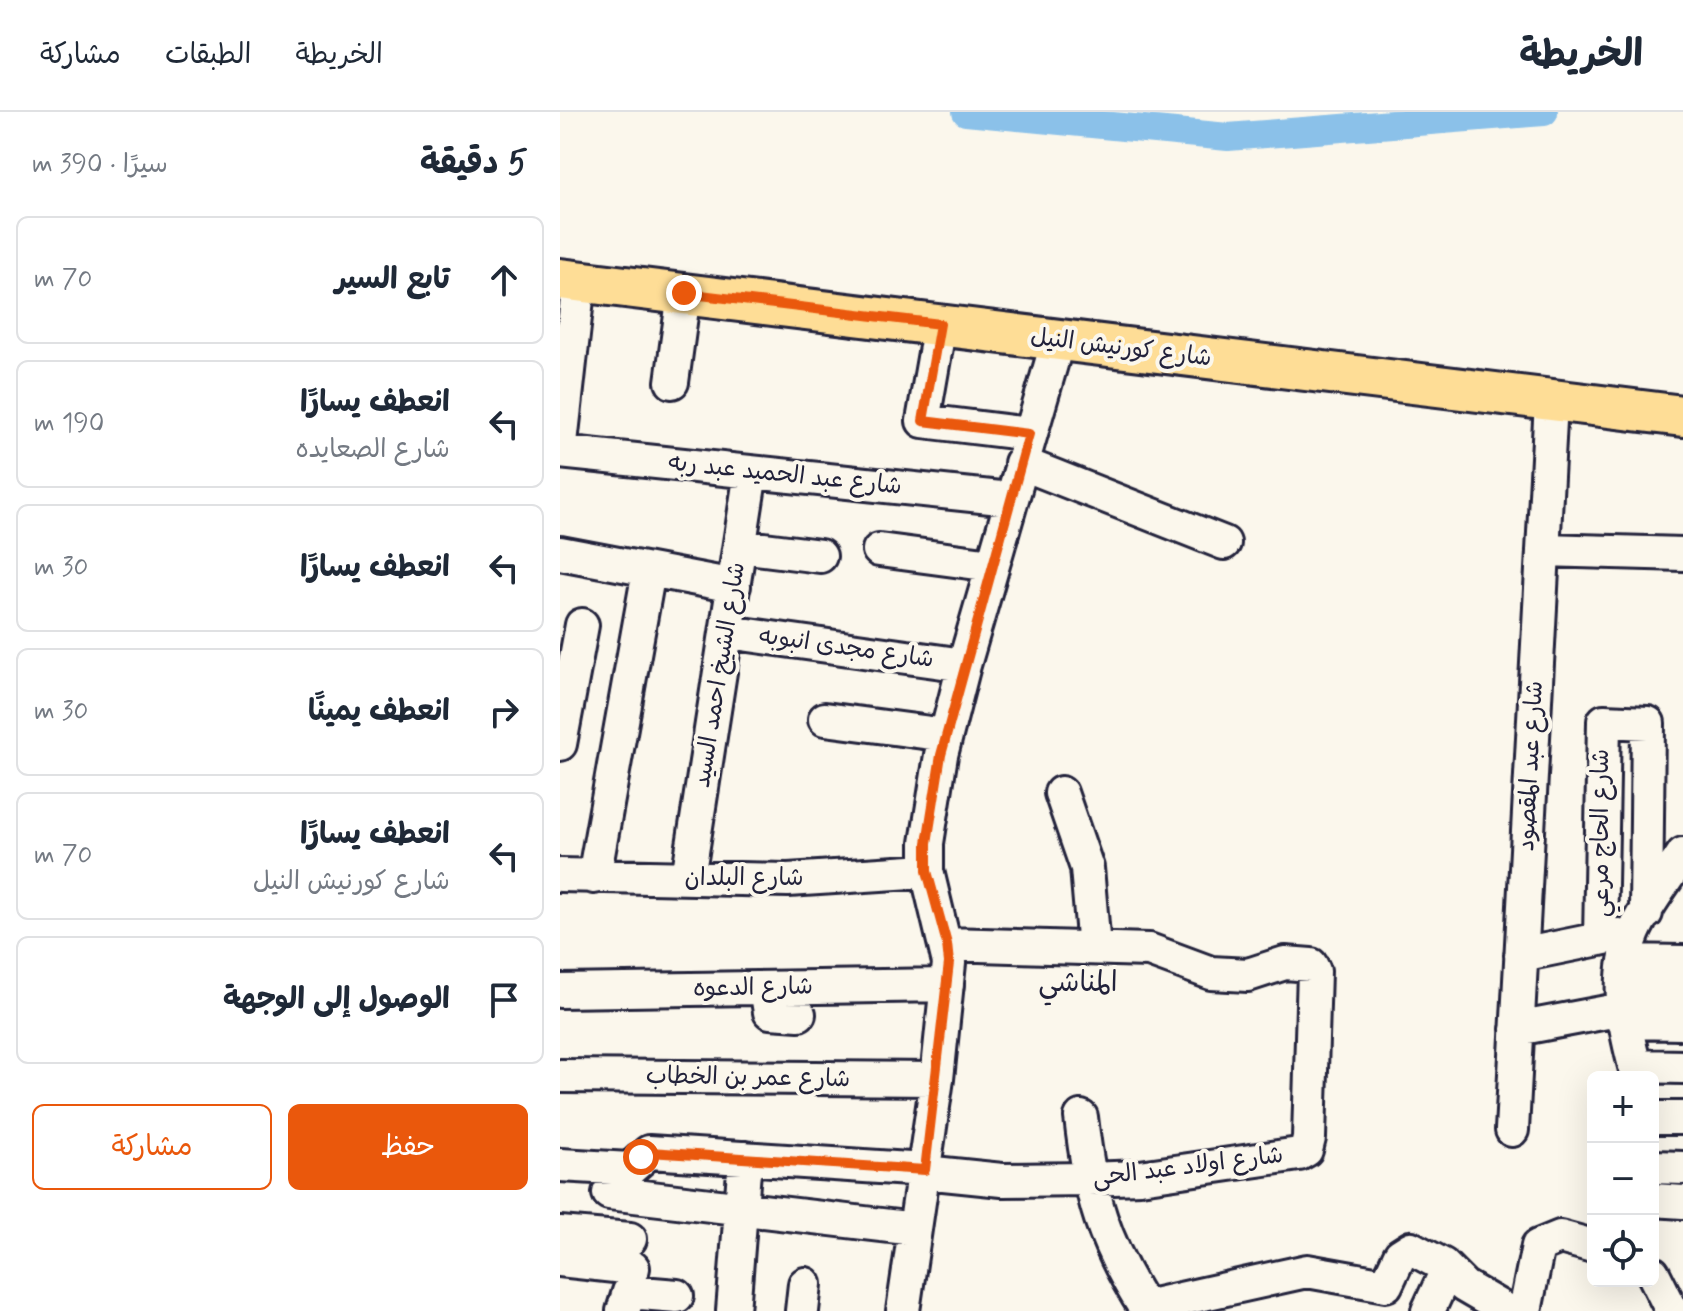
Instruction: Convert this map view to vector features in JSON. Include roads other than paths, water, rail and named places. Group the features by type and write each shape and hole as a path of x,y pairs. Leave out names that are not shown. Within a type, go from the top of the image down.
{"main road":[{"name":"شارع كورنيش النيل","path":"566,271 684,293 1058,340 1125,336 1551,402 1683,416"},
{"name":"شارع كورنيش النيل","path":"566,271 1125,336 1367,356 1683,391"}],"street":[{"path":"560,452 566,271"},
{"path":"672,382 684,293"},
{"path":"940,324 923,421 1025,449 1224,543"},
{"path":"903,1311 925,1171 947,985 947,944 927,871 927,843 946,735 964,665 1058,340"},
{"name":"شارع عبد المقصود","path":"1512,1130 1551,402"},
{"name":"شارع عبد الحميد عبد ربه","path":"560,452 1010,499"},
{"name":"شارع الشيخ احمد السيد","path":"688,878 751,472"},
{"path":"740,546 820,556"},
{"path":"879,550 992,565"},
{"path":"1543,550 1683,554"},
{"path":"560,553 734,586"},
{"path":"594,877 649,571"},
{"path":"560,744 582,625"},
{"name":"شارع مجدى انبوبه","path":"728,632 964,665"},
{"path":"825,719 946,735"},
{"name":"شارع الحاج مرعي","path":"1600,939 1602,722 1645,722 1649,725 1640,952"},
{"path":"947,944 1094,948 1087,868 1061,793"},
{"path":"1636,1071 1640,952 1683,854"},
{"name":"شارع البلدان","path":"560,875 788,880 927,871"},
{"path":"1521,955 1600,939 1683,962"},
{"name":"شارع اولاد عبد الحى","path":"560,1165 630,1169 649,1152 925,1171 1002,1180 1088,1179 1140,1177 1299,1154 1306,1150 1313,966 1285,963 1248,975 1211,973 1149,950 1094,948"},
{"path":"1640,952 1683,992"},
{"path":"1640,952 1683,1023"},
{"path":"1517,1029 1640,952"},
{"name":"شارع الدعوه","path":"560,991 947,985"},
{"path":"766,988 770,1012 799,1014"},
{"path":"1645,1071 1683,1067"},
{"name":"شارع عمر بن الخطاب","path":"560,1076 937,1079"},
{"path":"1081,1117 1088,1179 1101,1226 1121,1271 1147,1311 1153,1305 1267,1282 1299,1271 1321,1271 1386,1285 1400,1255 1407,1249 1443,1265 1464,1286 1507,1311"},
{"path":"1659,1118 1683,1118"},
{"path":"733,1311 745,1158"},
{"path":"1659,1167 1683,1168"},
{"path":"609,1193 915,1229"},
{"path":"1659,1200 1683,1202"},
{"path":"560,1233 632,1253 560,1260"},
{"path":"1525,1311 1538,1246 1560,1237 1587,1244"},
{"path":"1428,1311 1447,1270"},
{"path":"1659,1282 1675,1307"},
{"path":"623,1311 629,1292 677,1296"}],"waterway":[{"path":"966,112 1228,137 1544,112"}],"district":[{"name":"المناشي","path":"1078,983"}]}
